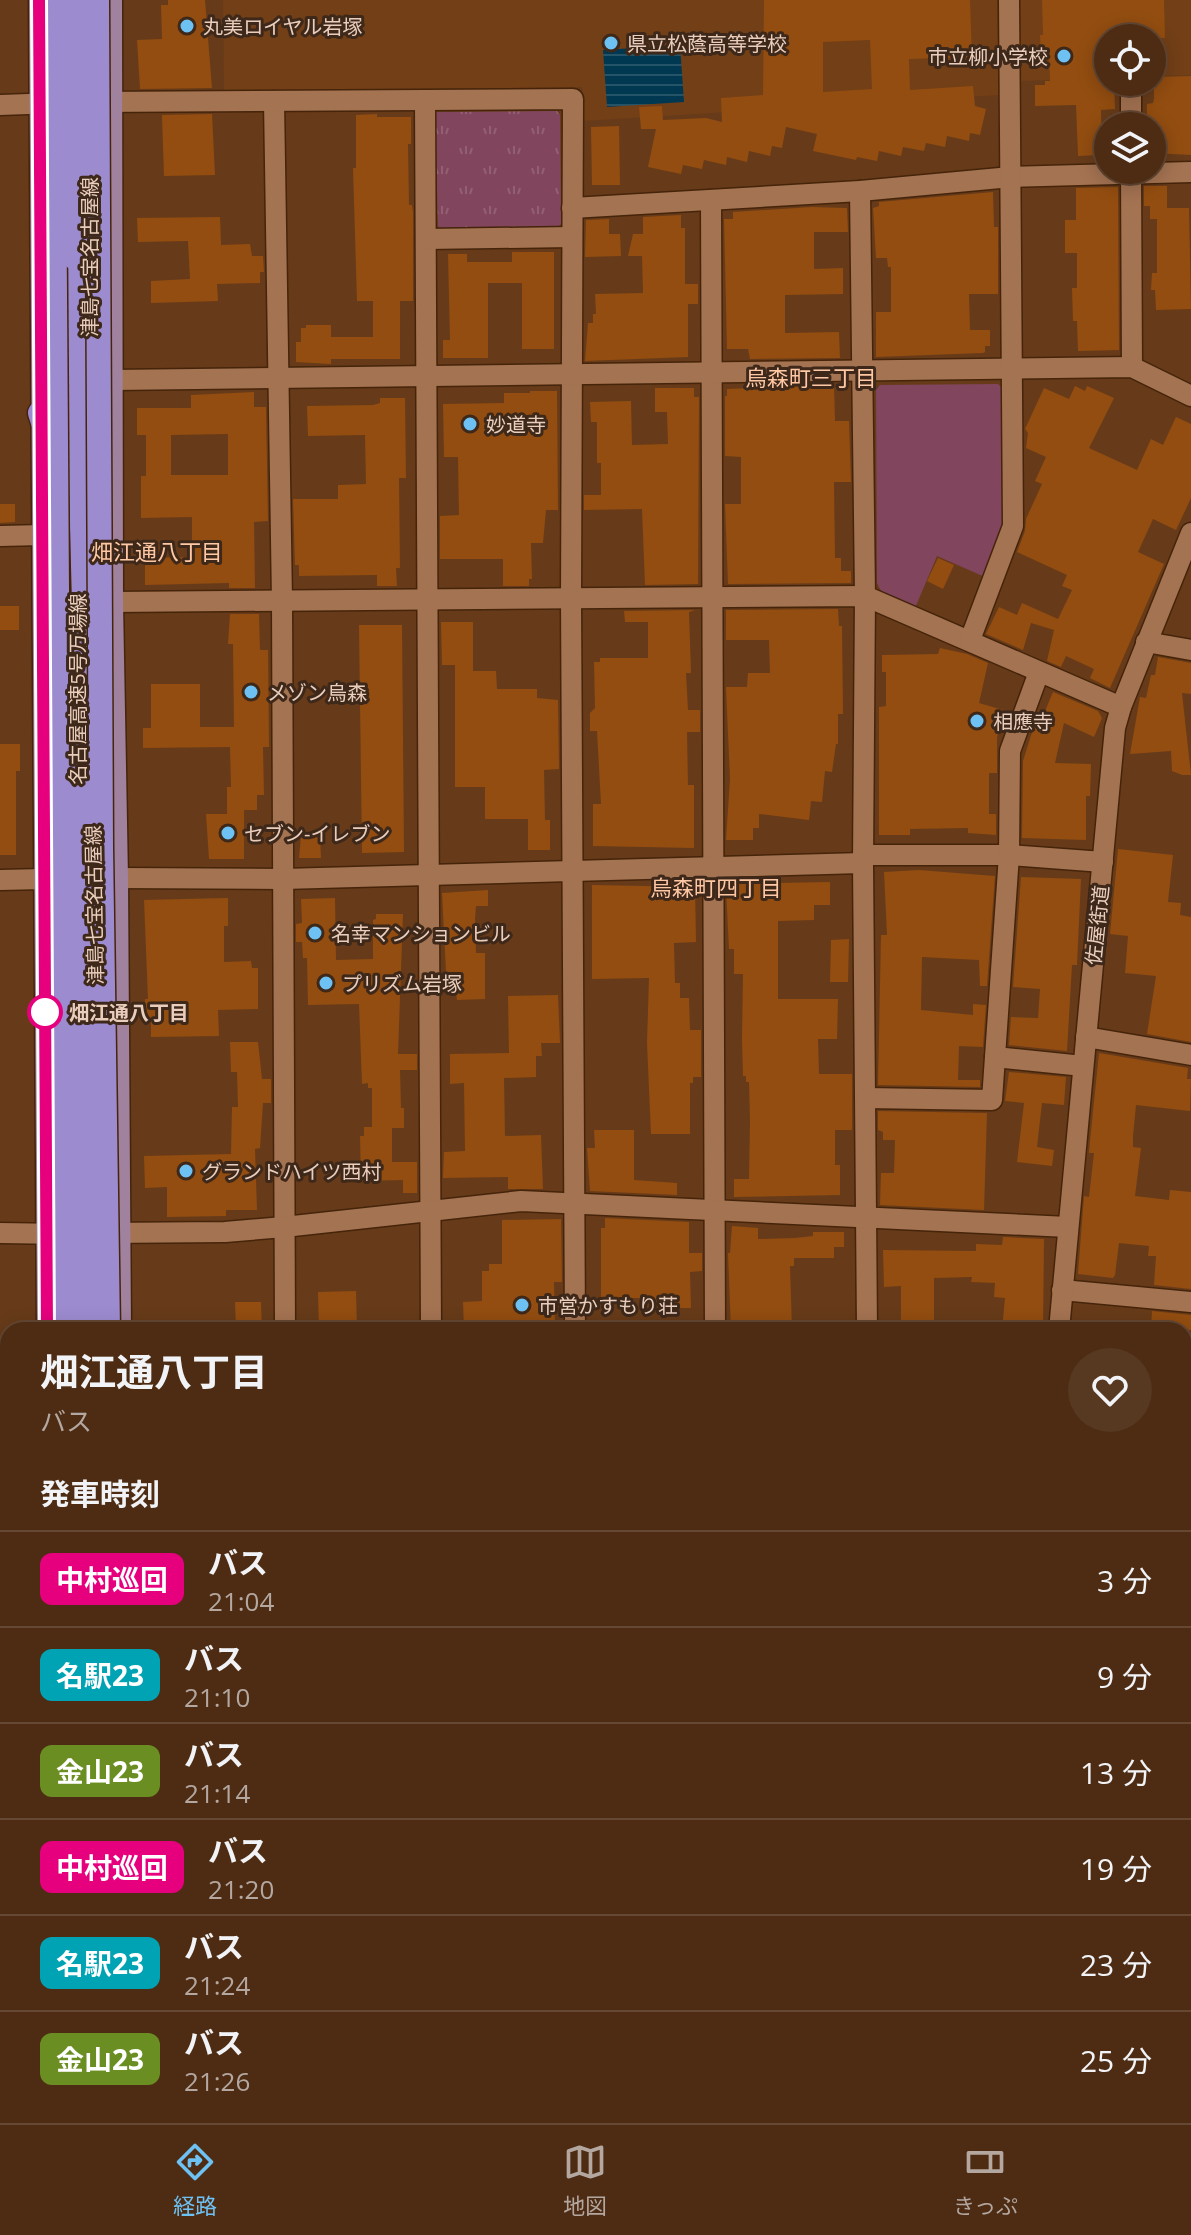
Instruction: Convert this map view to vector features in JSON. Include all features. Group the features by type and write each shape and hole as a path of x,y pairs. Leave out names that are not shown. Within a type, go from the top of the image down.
{"highway":[{"name":"名古屋高速5号万場線","path":"53,0 62,1322"},
{"path":"76,0 75,258 86,694 92,823 101,846"},
{"name":"名古屋高速5号万場線","path":"97,0 101,846 108,1322"},
{"path":"40,413 70,505 81,895 85,1322"}],"main road":[{"path":"39,0 47,1322"},
{"name":"津島七宝名古屋線","path":"112,0 113,602 121,1322"}],"street":[{"path":"970,640 1013,526 1009,0"},
{"path":"0,105 573,99 571,598 575,871 575,1322"},
{"path":"274,101 282,601 285,1322"},
{"path":"425,101 431,1322"},
{"path":"1166,172 1191,172"},
{"path":"572,208 1094,173"},
{"path":"1131,184 1132,367"},
{"path":"860,191 865,596 863,859 867,1322"},
{"path":"711,200 715,1322"},
{"path":"426,239 572,237"},
{"path":"113,380 1132,367 1191,396"},
{"name":"佐屋街道","path":"1060,1322 1115,728 1191,533"},
{"path":"0,536 43,535"},
{"path":"113,602 865,596 1121,707"},
{"path":"1146,642 1191,650"},
{"path":"866,1098 992,1100 1009,855 1010,751 1039,672"},
{"path":"118,878 283,879 1009,855 1103,862"},
{"path":"0,880 44,879"},
{"path":"1086,1037 1191,1055"},
{"path":"995,1057 1083,1066"},
{"path":"0,1233 225,1232 521,1201 1068,1227"},
{"path":"1062,1290 1191,1302"}],"shaded area":[{"name":"県立松蔭高等学校","path":"223,0 997,0 999,95 583,121 582,87 224,92"},
{"name":"市立柳小学校","path":"1019,0 1191,0 1191,75 1166,76 1166,24 1094,24 1094,78 1020,81"}],"green space":[{"path":"557,111 560,115 561,224 555,230 443,232 438,226 435,112"},
{"path":"998,384 1002,388 1004,534 985,577 937,556 915,608 882,593 877,583 876,390 880,385"}],"water":[{"path":"680,45 684,102 607,107 603,50"}],"building":[{"name":"丸美ロイヤル岩塚","path":"168,0 205,0 212,88 140,89 137,40 162,39 161,5 168,5"},
{"path":"764,0 970,0 972,57 909,59 910,90 973,86 975,106 986,109 980,135 970,133 969,141 947,136 945,147 926,143 924,151 903,147 901,156 879,151 877,161 857,157 856,160 813,151 817,134 786,127 782,148 772,146 770,156 749,151 747,162 727,157 726,165 704,160 702,169 683,165 681,174 648,167 656,129 641,129 639,107 662,106 663,120 706,118 722,122 721,98 763,95","holes":["870,40 872,89 823,92 823,42"]},
{"path":"1042,0 1164,0 1165,24 1094,24 1094,96 1115,96 1115,109 1094,112 1094,155 1078,156 1076,105 1035,106 1035,85 1045,85 1045,81 1050,81 1049,54 1041,54 1040,35 1043,35"},
{"path":"1191,76 1191,155 1166,154 1166,112 1147,112 1147,104 1153,103 1154,96 1166,96 1166,77"},
{"path":"212,114 215,175 164,176 162,115"},
{"path":"377,114 377,117 411,117 411,144 408,144 409,205 412,205 413,212 413,301 400,301 400,359 331,359 331,364 296,362 296,342 301,342 301,328 306,328 306,325 331,325 331,337 373,337 373,301 357,301 353,168 356,168 356,115"},
{"path":"619,126 620,185 592,185 591,127"},
{"path":"1144,186 1167,186 1167,208 1189,208 1191,309 1156,310 1155,290 1151,290 1152,273 1157,273 1157,219 1150,219 1150,206 1144,206"},
{"path":"1118,187 1119,350 1078,351 1072,288 1077,288 1077,253 1065,253 1065,220 1076,220 1076,188"},
{"path":"993,192 994,227 998,227 998,294 969,294 970,330 990,330 990,346 985,346 983,353 876,357 876,312 891,312 891,267 888,267 887,258 876,258 873,208 879,206 879,202"},
{"path":"847,208 848,232 814,232 814,269 843,268 843,294 785,295 785,333 839,332 840,358 750,359 748,349 727,349 724,219 733,219 733,212"},
{"path":"681,215 681,228 685,228 685,284 698,284 698,304 688,304 688,357 585,361 588,323 593,323 593,314 596,314 595,294 643,293 642,256 628,256 633,234 643,234 643,217"},
{"path":"220,217 221,245 250,244 252,256 263,256 264,272 260,272 260,283 217,284 218,301 151,303 151,281 190,279 188,241 138,242 137,218"},
{"path":"609,219 609,234 620,234 621,256 585,257 586,220"},
{"path":"512,252 554,252 554,349 522,349 522,283 488,283 488,358 443,358 443,340 450,340 448,254 467,254 467,262 512,262"},
{"path":"834,384 835,421 849,421 851,482 834,482 835,558 841,558 841,571 851,571 851,583 728,584 725,504 741,504 741,457 725,456 727,389 750,388 750,385"},
{"path":"1075,386 1085,391 1087,386 1114,398 1089,448 1137,470 1151,439 1163,445 1176,417 1191,424 1191,498 1176,530 1153,519 1138,552 1164,564 1110,688 1090,678 1094,669 1066,656 1061,667 1047,661 1054,630 1031,623 1023,650 986,634 999,607 1017,615 1022,603 1058,619 1072,590 1062,586 1067,575 1017,552 1026,519 1042,484 1035,481 1046,457 1026,448 1028,433 1025,429 1044,388 1069,399"},
{"path":"655,388 694,388 694,397 699,397 698,584 645,585 642,509 584,510 584,495 601,495 597,422 591,422 590,402 631,401 632,445 668,444 667,412 655,412"},
{"path":"557,391 558,510 546,510 543,543 531,543 532,579 529,579 529,586 503,586 503,559 440,559 440,516 459,515 458,457 444,457 443,404 504,403 504,393"},
{"path":"254,392 254,407 266,407 268,521 254,522 255,588 229,588 229,583 145,585 145,558 192,557 192,517 141,518 141,476 146,476 146,435 137,435 137,408 191,408 191,395","holes":["228,434 228,475 171,475 171,435"]},
{"path":"380,398 405,398 406,478 399,478 400,568 396,568 397,586 377,586 377,575 299,576 299,565 295,565 293,499 338,499 338,485 366,484 365,435 308,436 307,406 373,405 380,403"},
{"path":"0,504 15,504 15,522 0,523"},
{"path":"938,558 954,565 943,589 927,581"},
{"path":"0,606 19,606 19,630 0,630"},
{"path":"838,609 839,626 842,626 843,714 838,714 838,744 832,772 825,771 822,802 811,801 809,820 759,814 759,828 753,828 753,840 726,840 730,779 726,687 747,687 748,673 770,673 769,640 726,640 726,610"},
{"path":"695,610 689,612 691,673 686,673 688,710 700,710 700,732 687,732 688,785 694,785 694,848 593,846 593,804 601,804 597,731 590,731 590,713 595,708 594,662 600,662 600,658 648,658 648,622 625,622 624,611"},
{"path":"230,614 259,614 260,650 268,650 269,747 263,747 264,795 257,795 257,810 244,810 244,859 209,859 206,814 227,814 227,787 231,787 230,747 143,748 143,728 151,728 151,684 200,684 200,727 234,727 233,644 228,644"},
{"path":"441,622 473,622 473,671 496,671 497,689 537,689 537,698 558,700 559,769 544,770 545,820 550,820 550,850 528,850 528,819 485,819 485,787 455,787 455,665 442,665"},
{"path":"359,625 402,625 404,852 362,853"},
{"path":"940,648 988,663 979,703 1003,710 997,738 997,773 989,773 989,814 996,814 996,835 968,833 968,828 910,829 910,835 879,835 879,707 886,706 886,672 882,672 882,655 938,654"},
{"path":"1158,657 1191,663 1191,694 1182,693 1191,775 1172,771 1171,751 1130,754 1140,697 1146,698"},
{"path":"1053,692 1098,711 1102,718 1094,737 1064,723 1055,763 1091,764 1090,796 1086,796 1086,840 1022,838 1023,761 1039,710 1045,711"},
{"path":"0,744 20,744 20,771 16,771 16,855 0,855"},
{"path":"301,836 320,836 321,858 299,858"},
{"path":"1118,849 1173,855 1168,902 1181,903 1180,915 1191,917 1191,1042 1147,1034 1156,976 1125,973 1128,936 1110,934"},
{"path":"919,870 995,876 987,986 980,986 979,960 922,957 921,1010 973,1015 973,1004 986,1005 983,1047 959,1046 958,1080 980,1080 980,1087 878,1085 881,935 887,935 884,872"},
{"path":"1021,877 1081,879 1077,965 1072,965 1067,1051 1009,1045 1011,1017 1038,1018 1040,989 1013,987"},
{"path":"830,882 830,905 814,905 814,920 778,921 778,999 838,999 837,1039 818,1039 819,1074 852,1074 852,1130 835,1130 835,1165 840,1165 840,1195 734,1197 734,1179 749,1179 749,1082 743,1076 743,974 734,974 734,949 729,949 726,889 731,884"},
{"path":"592,885 695,887 696,942 674,943 675,983 680,983 680,998 689,998 690,1030 701,1030 701,1077 693,1077 693,1083 690,1083 690,1134 651,1134 647,1043 649,978 592,979"},
{"path":"488,890 488,906 476,906 475,919 476,953 485,953 485,999 457,1000 453,972 446,972 442,893"},
{"path":"228,898 224,962 251,961 252,968 258,968 258,1009 218,1010 219,1036 151,1037 151,1021 145,1021 145,999 148,999 144,900"},
{"path":"335,898 336,960 373,959 373,920 376,914 403,914 398,1054 417,1054 417,1070 400,1070 404,1128 392,1128 392,1162 417,1162 417,1193 403,1193 403,1180 361,1181 360,1136 364,1136 364,1127 372,1127 372,1088 368,1088 368,1083 362,1084 359,1004 308,1005 307,958 303,958 302,942 296,942 296,924 302,923 301,899"},
{"path":"849,939 848,982 830,982 831,940"},
{"path":"558,995 560,1043 541,1043 542,1056 536,1056 536,1077 504,1078 505,1136 541,1135 543,1189 508,1189 508,1177 443,1178 444,1152 465,1151 464,1083 450,1084 450,1054 509,1053 508,996"},
{"path":"230,1042 258,1042 262,1079 271,1079 271,1103 263,1103 260,1148 255,1149 257,1210 226,1210 226,1216 167,1217 167,1187 145,1188 144,1156 231,1154 232,1107 238,1107 237,1072 231,1072"},
{"path":"1099,1053 1188,1068 1187,1079 1191,1079 1190,1111 1136,1105 1133,1147 1141,1148 1135,1196 1169,1200 1170,1190 1191,1192 1191,1289 1154,1285 1156,1256 1148,1256 1149,1246 1119,1243 1113,1278 1078,1274 1084,1196 1089,1197 1094,1153 1089,1153"},
{"path":"1009,1072 1066,1077 1064,1105 1042,1103 1037,1147 1054,1150 1052,1166 1017,1162 1024,1103 1005,1101"},
{"path":"878,1111 987,1113 984,1210 880,1205 881,1173 894,1173 895,1140 883,1140 883,1132 878,1130"},
{"path":"594,1130 634,1130 634,1180 677,1183 677,1195 590,1191 587,1148 595,1148"},
{"path":"605,1218 689,1222 689,1253 702,1253 702,1271 690,1272 691,1308 650,1306 650,1298 601,1298 601,1228 605,1228"},
{"name":"市営かすもり荘","path":"561,1219 562,1282 554,1282 555,1322 464,1322 463,1302 482,1301 482,1271 489,1271 489,1264 502,1264 502,1220"},
{"path":"732,1226 758,1228 758,1239 813,1236 813,1232 844,1232 844,1247 834,1247 834,1258 794,1258 794,1266 790,1266 792,1322 731,1322"},
{"path":"1003,1237 1044,1239 1043,1322 1003,1322 1005,1298 994,1297 995,1283 971,1282 972,1277 934,1278 934,1322 901,1322 901,1286 884,1287 883,1250 976,1251 976,1244 1002,1245"},
{"path":"356,1291 357,1322 319,1322 318,1292"},
{"path":"235,1302 261,1302 262,1322 236,1322"},
{"path":"1152,1311 1191,1315 1191,1322 1151,1322"}],"bus line":[{"name":"中村巡回","path":"39,0 47,1322"}],"place":[{"name":"丸美ロイヤル岩塚","path":"187,26"},
{"name":"県立松蔭高等学校","path":"611,43"},
{"name":"市立柳小学校","path":"1064,56"},
{"name":"妙道寺","path":"470,424"},
{"name":"メゾン烏森","path":"251,692"},
{"name":"相應寺","path":"977,721"},
{"name":"セブン-イレブン","path":"228,833"},
{"name":"名幸マンションビル","path":"315,933"},
{"name":"プリズム岩塚","path":"326,983"},
{"name":"畑江通八丁目","path":"45,1012"},
{"name":"グランドハイツ西村","path":"186,1171"},
{"name":"市営かすもり荘","path":"522,1305"}],"district":[{"name":"烏森町三丁目","path":"811,377"},
{"name":"畑江通八丁目","path":"157,551"},
{"name":"烏森町四丁目","path":"716,887"}]}
